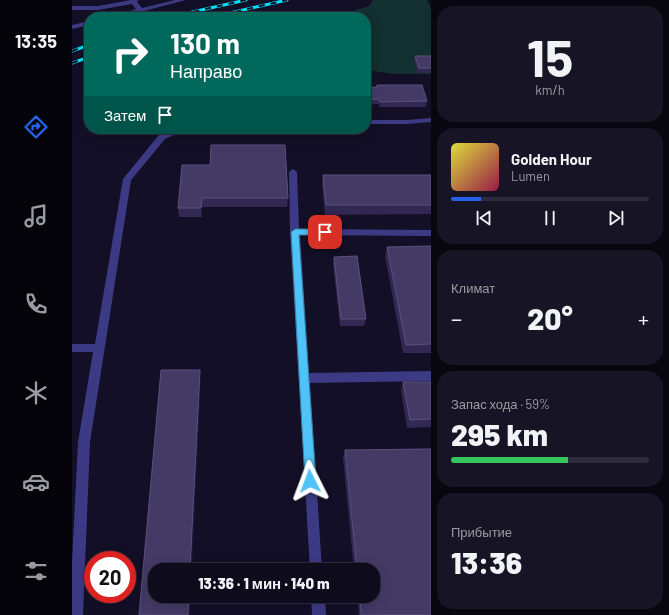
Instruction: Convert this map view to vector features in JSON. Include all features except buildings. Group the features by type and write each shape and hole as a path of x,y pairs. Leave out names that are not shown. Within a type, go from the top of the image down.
{"street":[{"path":"133,12 183,0"},
{"path":"72,8 98,8 134,1 141,10"},
{"path":"72,27 84,24"},
{"path":"371,122 431,120"},
{"path":"76,615 84,442 127,179 162,137 170,134"},
{"path":"293,172 295,232 316,563"},
{"path":"295,232 431,233"},
{"path":"72,348 99,348"},
{"path":"304,378 431,376"},
{"path":"318,603 319,615"}],"green space":[{"path":"373,0 427,0 431,8 431,74 394,74 371,71 371,12 349,12 369,6"}],"railway":[{"path":"192,12 246,0"},
{"path":"234,12 287,0"},
{"path":"72,51 84,47"},
{"path":"72,63 84,59"}],"route":[{"path":"310,481 295,232 325,232"}]}
